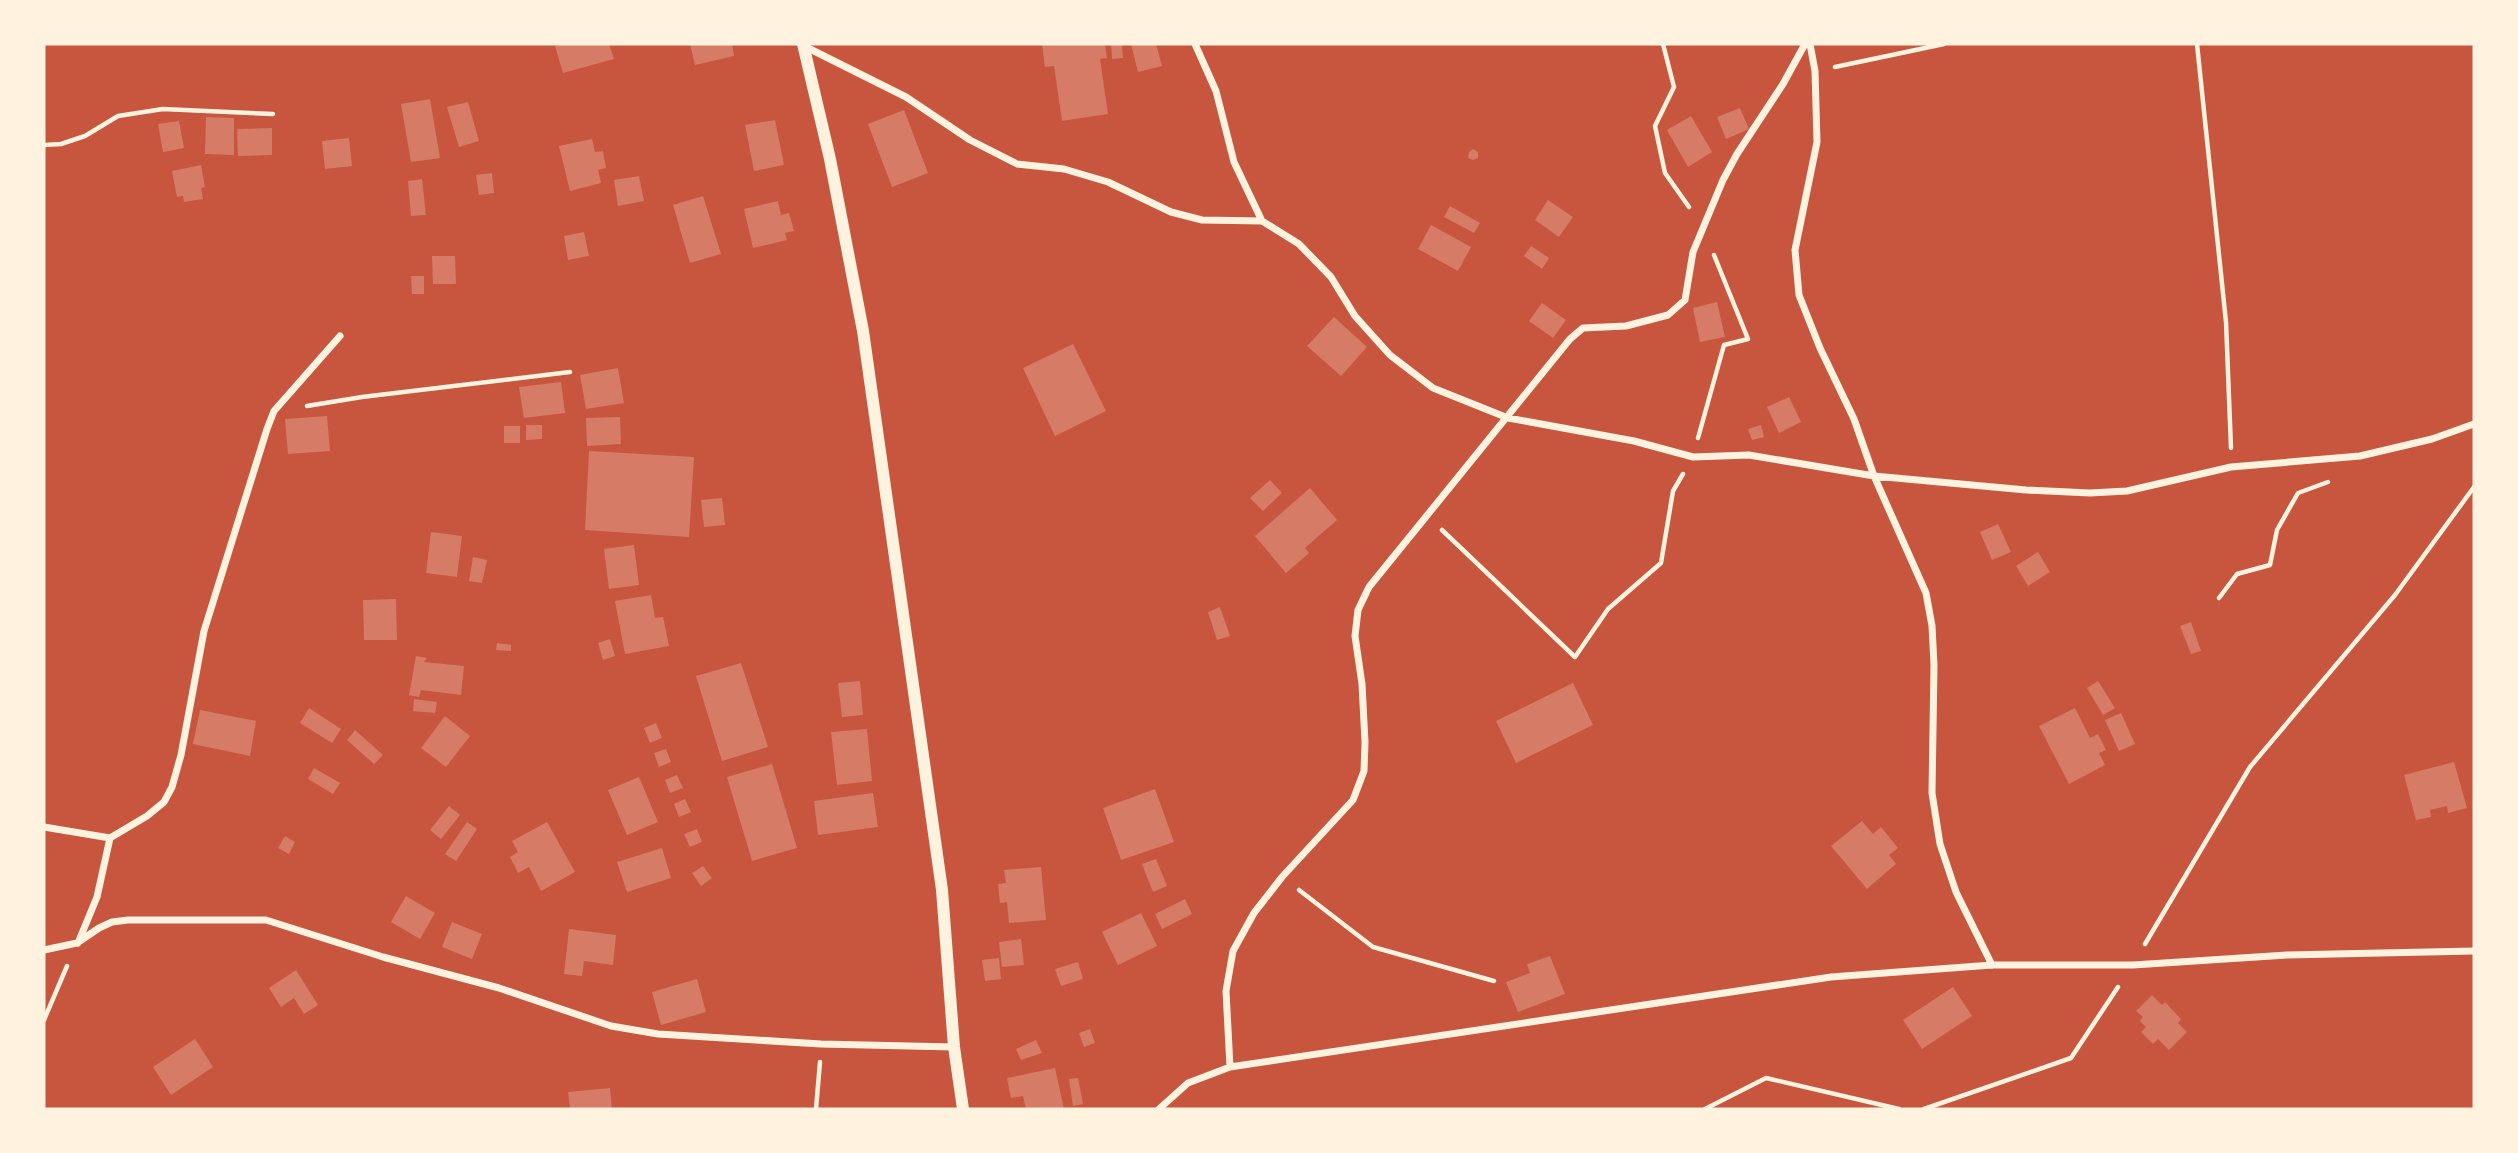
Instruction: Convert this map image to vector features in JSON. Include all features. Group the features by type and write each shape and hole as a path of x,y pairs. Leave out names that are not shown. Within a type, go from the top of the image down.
{"street":[{"path":"1195,44 1216,91 1234,162 1262,221"},
{"path":"1230,1067 1226,991 1233,951 1254,913 1282,877 1353,800 1364,771 1362,684 1355,636 1358,610 1369,587 1570,339 1583,328 1626,326 1668,315 1685,300 1693,252 1723,180 1807,44"},
{"path":"1807,44 1815,71 1817,142 1795,250 1799,295 1926,593 1932,626 1934,665 1932,793 1940,844 1956,892 1992,965"},
{"path":"804,45 906,97 970,140 1017,164 1064,169 1108,182 1171,212 1202,220 1262,221 1299,244 1331,277 1355,316 1390,355 1433,388 1508,418 1634,441 1693,457 1749,455 1874,475 2026,490 2090,493 2127,491 2231,467 2360,456 2432,439 2474,424"},
{"path":"804,45 830,159 863,331 942,890 954,1047 963,1109"},
{"path":"44,827 110,838 147,816 164,802 172,787 181,755 204,631 274,411 340,336"},
{"path":"77,943 97,897 110,838"},
{"path":"44,950 77,943 112,922 266,920 383,957 499,988 611,1026 658,1034 821,1044 954,1047"},
{"path":"1159,1109 1188,1083 1230,1067 1831,977 1992,965 2133,965 2287,955 2474,951"}],"path":[{"path":"1427,517 1575,657 1608,608 1661,563 1673,491 1693,457 1724,345 1748,339 1704,230 1665,173 1654,126 1674,87 1663,44"},
{"path":"1815,71 1944,44"},
{"path":"2197,44 2226,322 2231,467"},
{"path":"44,145 61,144 85,136 118,116 163,109 273,114"},
{"path":"274,411 362,397 570,372"},
{"path":"2219,598 2237,574 2270,565 2277,530 2298,493 2339,478 2362,458 2360,456"},
{"path":"1924,1109 2071,1058 2133,965 2250,767 2395,596 2474,487"},
{"path":"1282,877 1373,947 1494,981"},
{"path":"44,1020 77,943"},
{"path":"816,1109 821,1044"},
{"path":"1705,1109 1766,1078 1899,1109"}],"building":[{"path":"609,44 614,59 563,73 555,46"},
{"path":"690,44 732,44 734,56 695,65"},
{"path":"1042,44 1105,44 1107,58 1100,59 1108,114 1062,121 1054,66 1045,67"},
{"path":"1111,44 1122,44 1123,58 1112,59"},
{"path":"1131,44 1156,44 1162,66 1138,72"},
{"path":"430,99 440,158 411,162 401,104"},
{"path":"468,102 479,141 459,147 447,107"},
{"path":"1740,108 1749,129 1726,139 1717,117"},
{"path":"904,110 928,173 892,187 868,124"},
{"path":"1691,116 1712,152 1688,167 1667,130"},
{"path":"206,117 234,118 234,155 205,154"},
{"path":"775,120 784,165 754,171 745,125"},
{"path":"179,121 184,148 163,152 158,124"},
{"path":"272,128 272,155 238,156 237,129"},
{"path":"349,138 352,166 325,169 322,141"},
{"path":"592,139 595,152 603,151 606,168 598,170 601,183 570,191 559,146"},
{"path":"1473,149 1478,152 1478,158 1473,160 1468,158"},
{"path":"201,165 205,187 201,188 203,199 184,202 183,196 177,197 172,171"},
{"path":"492,173 494,193 479,195 476,175"},
{"path":"639,176 644,201 618,206 614,180"},
{"path":"422,179 426,215 411,216 408,181"},
{"path":"703,196 721,254 690,263 673,205"},
{"path":"1548,200 1573,217 1559,237 1535,220"},
{"path":"778,201 781,215 789,213 794,231 785,233 787,240 753,248 744,209"},
{"path":"1450,206 1480,223 1474,233 1444,217"},
{"path":"1431,225 1471,247 1458,271 1418,249"},
{"path":"584,232 589,256 568,260 564,236"},
{"path":"1531,246 1549,258 1542,269 1524,256"},
{"path":"432,256 455,256 456,284 433,284"},
{"path":"411,276 424,276 424,294 412,294"},
{"path":"1717,302 1725,337 1700,342 1693,308"},
{"path":"1542,303 1566,320 1553,338 1529,321"},
{"path":"1334,317 1367,347 1341,376 1307,346"},
{"path":"1073,344 1106,411 1055,436 1023,368"},
{"path":"618,368 624,403 586,409 580,375"},
{"path":"561,382 565,413 524,418 519,387"},
{"path":"1789,397 1801,422 1779,433 1767,407"},
{"path":"327,416 330,451 288,454 285,419"},
{"path":"620,417 621,444 587,446 586,418"},
{"path":"526,425 542,425 542,439 526,440"},
{"path":"1761,425 1764,437 1752,440 1748,429"},
{"path":"504,426 520,426 520,443 504,443"},
{"path":"589,451 694,457 689,537 585,530"},
{"path":"1270,480 1282,493 1263,511 1250,498"},
{"path":"1310,488 1337,520 1305,548 1309,553 1286,573 1255,536"},
{"path":"722,498 725,525 704,527 701,500"},
{"path":"1998,524 2011,552 1992,560 1980,532"},
{"path":"431,532 462,536 457,577 426,573"},
{"path":"634,545 639,585 609,589 604,549"},
{"path":"2038,552 2050,572 2028,586 2016,566"},
{"path":"473,557 487,560 482,583 469,581"},
{"path":"651,595 655,618 663,617 669,646 625,654 615,601"},
{"path":"396,599 397,640 364,640 363,600"},
{"path":"1220,607 1230,636 1217,640 1208,612"},
{"path":"2191,622 2201,651 2191,654 2180,626"},
{"path":"610,639 615,656 603,660 598,643"},
{"path":"497,643 511,645 511,651 496,650"},
{"path":"416,656 427,658 424,662 464,666 461,695 421,690 419,697 409,695"},
{"path":"741,663 768,747 722,761 696,676"},
{"path":"860,681 863,715 842,717 838,683"},
{"path":"2098,681 2115,708 2103,715 2087,688"},
{"path":"1573,683 1593,725 1516,763 1496,721"},
{"path":"414,699 437,702 435,713 413,711"},
{"path":"309,708 341,729 332,743 300,723"},
{"path":"2075,708 2090,738 2098,734 2106,750 2099,753 2105,765 2069,784 2039,726"},
{"path":"200,710 256,721 250,756 193,744"},
{"path":"2121,713 2135,744 2119,751 2105,720"},
{"path":"445,716 470,736 446,767 421,748"},
{"path":"656,723 662,738 650,743 644,728"},
{"path":"867,729 872,781 837,785 831,732"},
{"path":"355,730 383,755 374,764 347,740"},
{"path":"666,749 671,762 659,767 654,753"},
{"path":"2454,762 2467,808 2448,813 2447,806 2430,810 2431,817 2416,820 2404,775"},
{"path":"772,764 797,848 752,861 727,777"},
{"path":"314,768 340,783 333,794 308,779"},
{"path":"677,775 683,788 670,793 665,780"},
{"path":"639,777 658,822 627,835 608,790"},
{"path":"1155,789 1174,842 1121,860 1103,808"},
{"path":"873,793 878,827 818,835 814,801"},
{"path":"685,799 691,812 679,817 674,804"},
{"path":"449,806 460,815 441,839 430,830"},
{"path":"1862,821 1873,834 1881,827 1898,848 1889,855 1896,864 1867,889 1831,846"},
{"path":"467,822 477,829 456,861 445,854"},
{"path":"547,822 575,872 541,891 529,867 518,873 510,857 518,852 512,841"},
{"path":"697,829 702,842 690,847 684,834"},
{"path":"285,836 295,842 289,854 278,848"},
{"path":"662,848 671,878 627,892 617,862"},
{"path":"1156,859 1167,886 1153,892 1142,864"},
{"path":"703,866 712,878 701,886 692,873"},
{"path":"1041,867 1046,920 1009,923 1007,902 1000,903 998,884 1006,883 1004,870"},
{"path":"406,896 435,913 420,939 391,922"},
{"path":"1185,899 1192,914 1162,929 1155,914"},
{"path":"1141,913 1157,946 1118,965 1102,932"},
{"path":"452,922 482,934 472,959 442,947"},
{"path":"569,929 616,935 613,965 584,961 582,976 564,974"},
{"path":"1021,939 1024,965 1002,967 999,942"},
{"path":"1550,956 1565,994 1518,1012 1506,982 1530,973 1527,964"},
{"path":"999,958 1001,979 985,981 982,960"},
{"path":"1078,962 1083,979 1061,986 1055,969"},
{"path":"296,970 318,1005 304,1014 294,998 281,1007 269,988"},
{"path":"697,979 706,1012 661,1025 652,992"},
{"path":"1953,987 1972,1016 1922,1049 1903,1020"},
{"path":"2152,995 2162,1005 2165,1002 2181,1019 2178,1023 2187,1032 2169,1050 2158,1039 2153,1044 2141,1032 2146,1027 2140,1021 2143,1017 2136,1011"},
{"path":"1090,1029 1095,1043 1084,1047 1079,1033"},
{"path":"195,1039 213,1067 171,1095 153,1067"},
{"path":"1036,1040 1042,1053 1021,1060 1016,1049"},
{"path":"1055,1068 1064,1109 1026,1109 1023,1096 1011,1098 1007,1078"},
{"path":"1078,1078 1083,1104 1073,1106 1069,1079"},
{"path":"610,1088 612,1109 570,1109 568,1092"}]}
